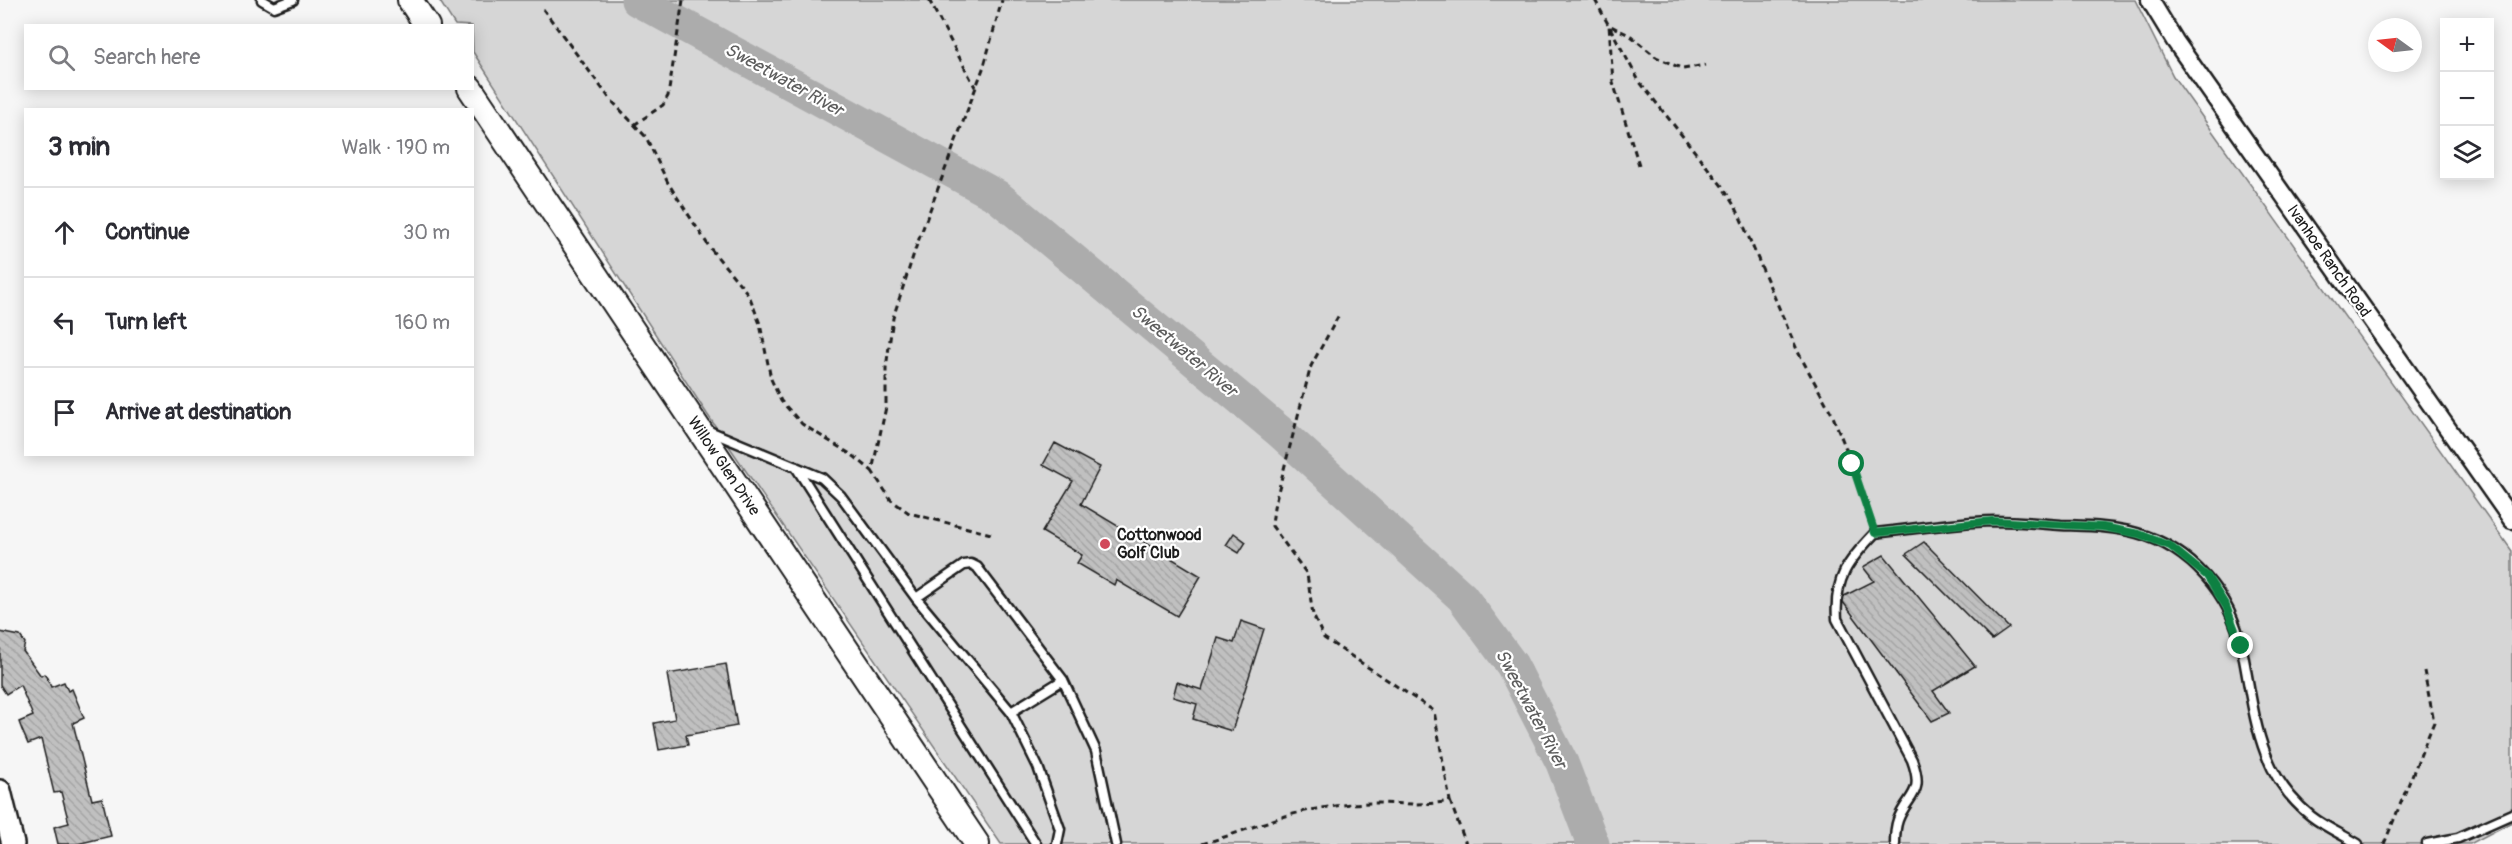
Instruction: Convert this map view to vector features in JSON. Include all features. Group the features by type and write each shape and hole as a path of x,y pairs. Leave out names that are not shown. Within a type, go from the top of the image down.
{"main road":[{"path":"410,0 426,24"},
{"name":"Willow Glen Drive","path":"471,90 977,844"}],"street":[{"name":"Ivanhoe Ranch Road","path":"2150,0 2175,41 2512,520"},
{"path":"0,790 13,844"}],"lane":[{"path":"262,0 274,7 293,0"},
{"path":"697,427 822,478 841,496 916,598 1011,712 1038,767 1060,829 1057,844"},
{"path":"796,467 1036,844"},
{"path":"1894,844 1898,819 1914,794 1915,767 1837,619 1837,591 1851,558 1875,533 1992,521 2121,529 2147,536 2170,546 2207,576 2226,606 2241,646 2257,732 2277,778 2299,806 2313,818 2358,844"},
{"path":"916,598 964,566 971,564 977,567 1063,680 1096,751 1116,844"},
{"path":"1011,712 1063,680"},
{"path":"2427,844 2458,838 2512,814"}],"path":[{"path":"634,125 663,105 668,96 683,0"},
{"path":"929,0 975,87"},
{"path":"872,471 886,407 886,369 893,318 916,247 984,66 1002,0"},
{"path":"1595,0 1639,81 1722,186 1737,210 1798,352 1832,414 1852,464 1875,533"},
{"path":"543,9 610,99 646,137 668,183 710,248 749,295 760,324 771,379 781,401 802,424 855,457 872,471 891,500 909,513 991,534"},
{"path":"1609,25 1631,36 1656,57 1683,69 1705,64"},
{"path":"1609,25 1613,82 1639,165"},
{"path":"1340,313 1311,366 1274,507 1272,526 1307,574 1313,615 1324,638 1434,711 1450,801 1466,844"},
{"path":"2384,844 2434,722 2424,671"},
{"path":"1202,844 1282,816 1316,808 1369,803 1429,805 1450,801"}],"shaded area":[{"name":"Cottonwood Golf Club","path":"439,0 2135,0 2173,76 2512,551 2512,822 2470,844 1001,844 707,414 474,54 474,24 454,24"}],"building":[{"name":"Cottonwood Golf Club","path":"1055,443 1100,467 1081,504 1201,576 1177,616 1116,580 1114,585 1077,563 1082,555 1042,532 1073,481 1043,465"},
{"path":"1234,533 1246,542 1239,553 1226,545"},
{"path":"1924,542 2009,628 1992,640 1906,554"},
{"path":"1884,555 1975,666 1933,691 1949,713 1932,721 1843,602 1844,596 1874,581 1863,567"},
{"path":"1241,621 1264,629 1232,731 1193,719 1197,704 1173,697 1177,682 1202,690 1218,638 1234,643"},
{"path":"0,632 20,636 25,643 23,651 41,676 44,674 51,687 64,682 68,691 72,689 84,718 73,723 92,800 102,798 111,836 77,844 58,844 54,827 69,823 61,792 54,793 41,739 28,744 22,730 19,722 33,716 20,685 6,694 0,685"},
{"path":"726,664 737,726 686,735 688,745 659,750 654,723 675,719 667,674"}],"waterway":[{"name":"Sweetwater River","path":"637,0 997,196 1279,431 1462,597 1512,665 1562,763 1593,844"}],"place":[{"name":"Cottonwood Golf Club","path":"1105,544"}],"route":[{"path":"1852,464 1875,533 1992,521 2121,529 2170,546 2207,576 2226,606 2241,646"}]}
